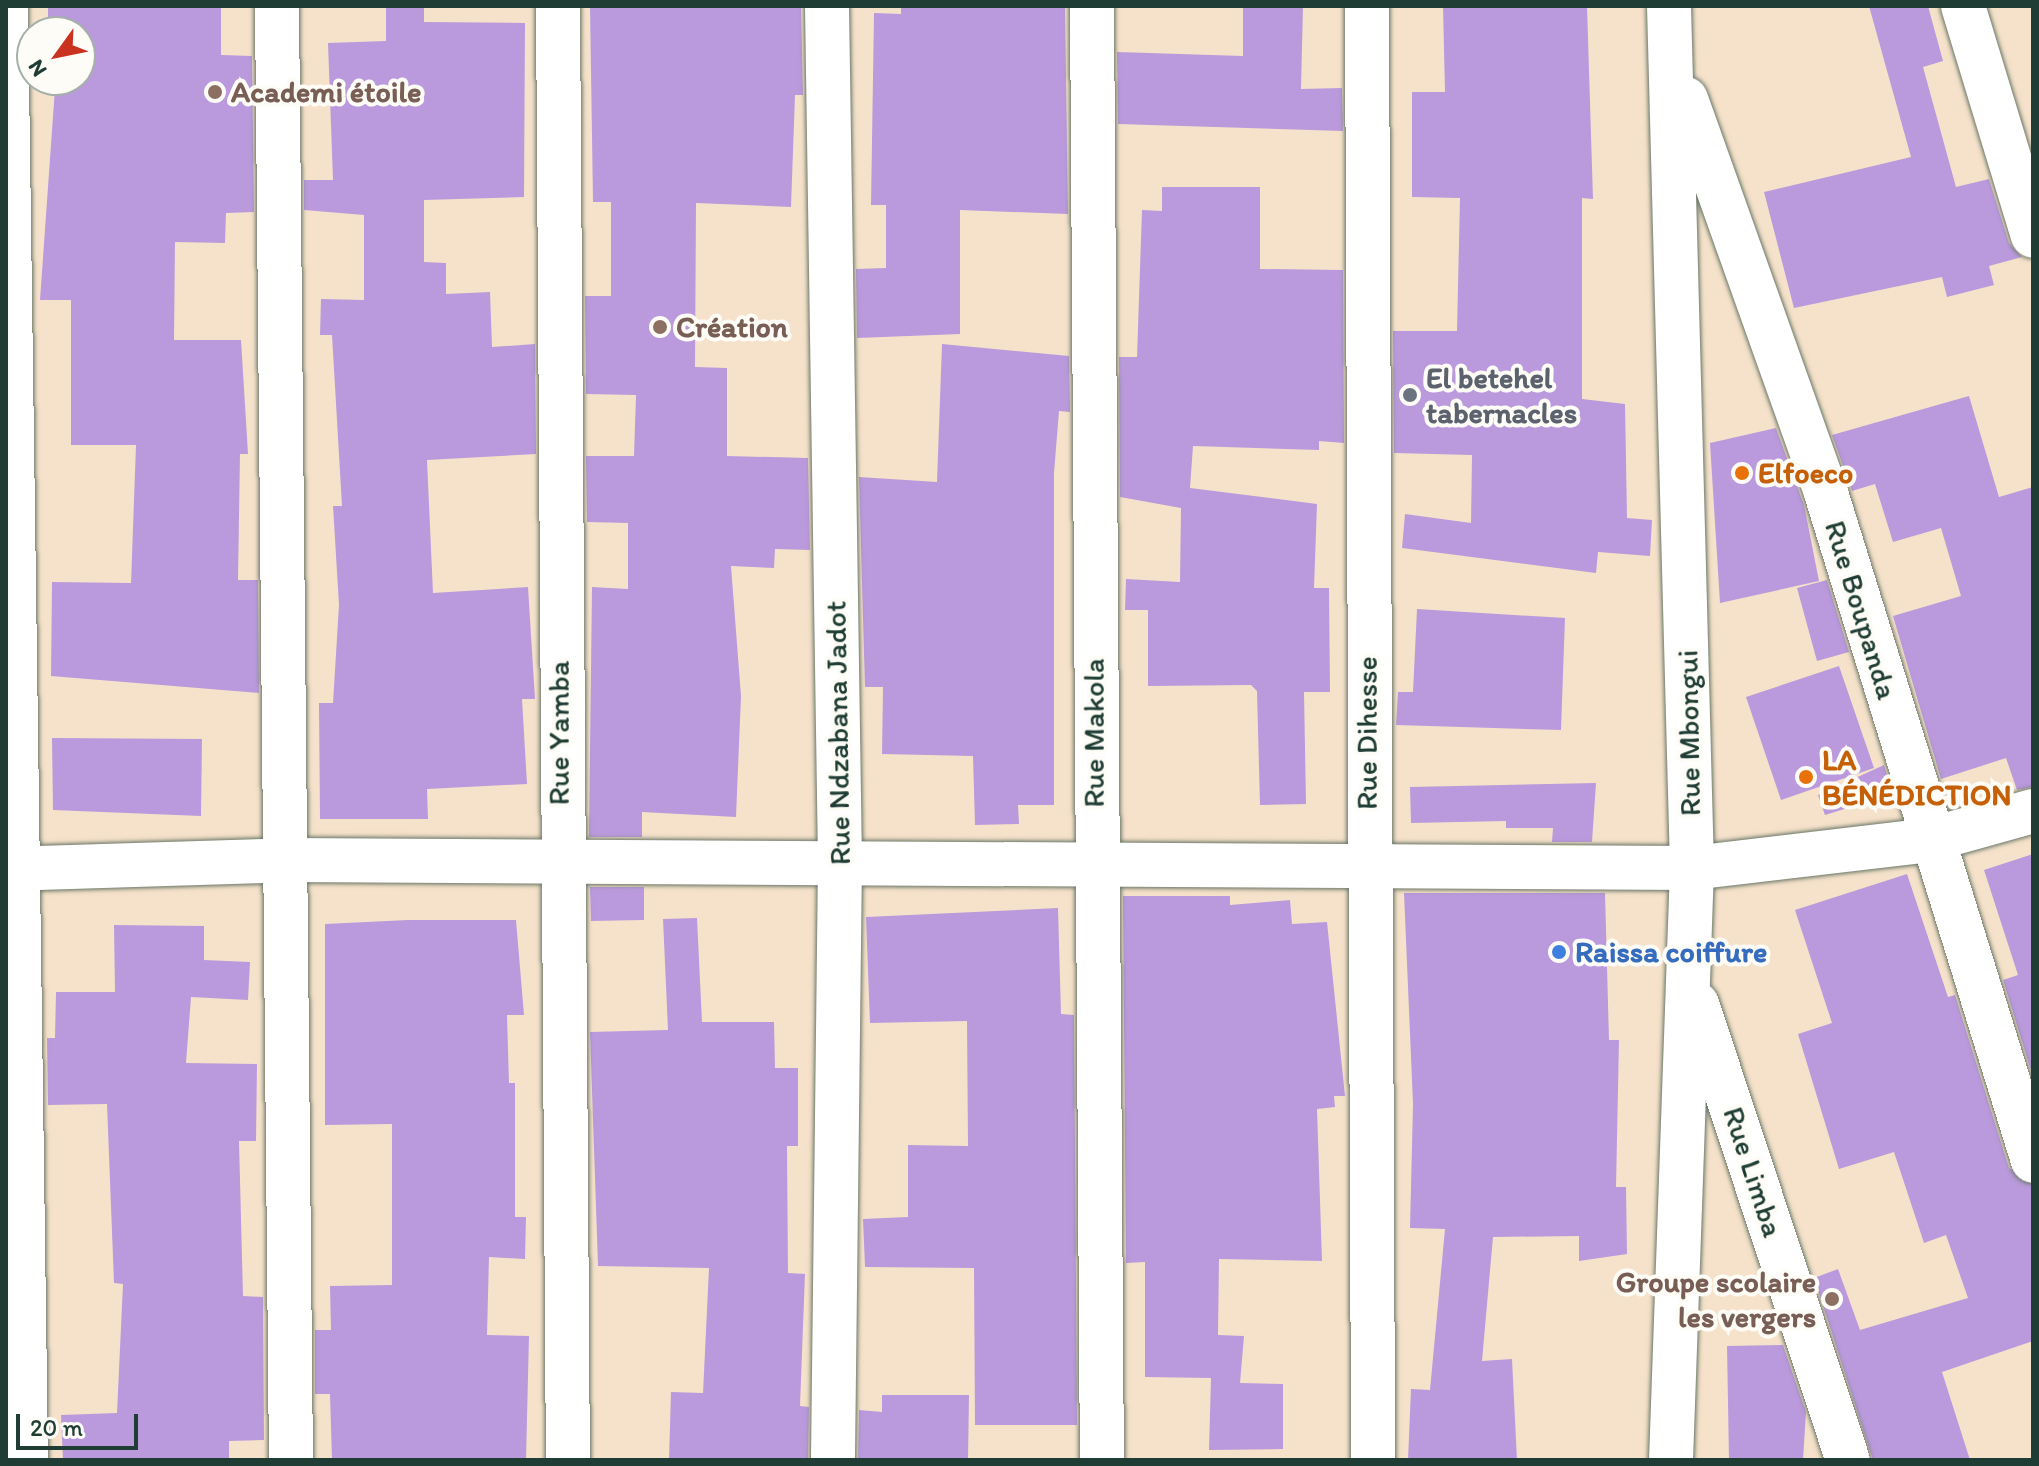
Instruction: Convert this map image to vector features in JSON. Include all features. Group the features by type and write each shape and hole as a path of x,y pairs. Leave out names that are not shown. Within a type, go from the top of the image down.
{"street":[{"path":"6,6 14,869 26,1460"},
{"path":"277,6 288,860 291,1460"},
{"name":"Rue Yamba","path":"558,6 559,866 568,1460"},
{"name":"Rue Ndzabana Jadot","path":"827,6 840,860 833,1460"},
{"name":"Rue Makola","path":"1092,6 1094,863 1102,1460"},
{"name":"Rue Dihesse","path":"1367,6 1366,865 1373,1460"},
{"name":"Rue Mbongui","path":"1669,6 1673,64 1692,868 1671,1460"},
{"path":"1963,6 2033,236"},
{"name":"Rue Boupanda","path":"1673,64 1826,493 1929,840 2033,1161"},
{"path":"14,869 288,860 559,866 840,860 1692,868 1929,840 2033,811"},
{"name":"Rue Limba","path":"1688,976 1848,1460"}],"building":[{"path":"48,6 221,6 221,55 252,56 254,212 226,213 225,243 175,242 174,340 241,340 248,454 240,454 238,580 258,580 259,693 51,676 52,582 131,583 136,445 71,445 71,300 40,300 54,96 96,96 96,16 48,16"},
{"path":"386,6 424,6 424,22 525,23 524,197 424,200 424,262 446,263 446,294 490,292 492,347 535,344 536,454 427,460 433,593 528,587 535,699 522,699 527,784 427,789 428,819 320,819 319,703 333,703 339,605 333,506 342,506 332,335 320,335 321,299 364,300 364,215 304,210 304,180 333,180 328,43 386,41"},
{"path":"590,6 801,6 803,95 795,95 791,207 696,203 695,367 727,368 727,456 808,458 810,550 775,549 774,568 731,566 741,696 736,817 642,812 642,837 589,837 592,587 628,589 628,523 587,522 586,456 634,456 636,395 586,394 585,296 611,296 611,202 593,202"},
{"path":"901,6 1065,6 1068,214 960,210 960,334 857,338 856,269 886,268 886,205 871,205 874,13 901,14"},
{"path":"1243,6 1303,6 1301,89 1342,88 1343,131 1118,124 1117,52 1243,56"},
{"path":"1443,6 1587,6 1593,199 1582,198 1582,399 1625,404 1627,518 1652,520 1650,556 1598,552 1596,573 1402,548 1405,514 1471,523 1472,455 1394,453 1393,331 1457,331 1460,198 1412,197 1412,92 1445,92"},
{"path":"1869,6 1928,6 1943,61 1923,67 1956,187 1989,179 2009,243 2022,257 1989,266 1994,285 1947,297 1942,277 1794,308 1764,192 1911,157"},
{"path":"1162,187 1260,187 1260,269 1343,270 1344,443 1319,441 1319,450 1193,446 1190,488 1317,504 1314,588 1329,588 1330,692 1304,692 1306,804 1260,805 1257,691 1251,685 1148,686 1148,610 1125,610 1126,579 1180,582 1181,508 1120,497 1119,357 1137,357 1142,210 1162,211"},
{"path":"942,344 1069,356 1070,412 1059,411 1054,473 1054,805 1018,805 1019,824 975,825 973,756 882,754 883,687 865,687 859,477 937,482"},
{"path":"1969,396 1999,497 2033,487 2033,787 2017,790 2006,758 1941,779 1893,616 1961,596 1941,528 1893,542 1875,484 1852,491 1832,435"},
{"path":"1776,428 1804,505 1819,581 1720,603 1710,443"},
{"path":"1827,580 1849,652 1817,661 1797,588"},
{"path":"1417,609 1565,618 1561,730 1396,725 1398,692 1413,692"},
{"path":"1839,666 1874,768 1781,800 1746,697"},
{"path":"52,738 202,739 201,816 53,810"},
{"path":"1884,765 1893,794 1825,815 1818,795"},
{"path":"1596,783 1592,842 1552,842 1553,828 1506,828 1506,821 1411,823 1410,787"},
{"path":"2033,854 2033,1077 2003,980 2018,975 1984,870"},
{"path":"1907,874 1948,997 1955,995 2009,1168 2033,1185 2033,1341 1942,1372 1970,1460 1873,1460 1814,1278 1838,1269 1860,1330 1968,1298 1946,1235 1924,1243 1894,1152 1839,1169 1798,1034 1832,1023 1795,910"},
{"path":"590,887 644,887 644,920 591,921"},
{"path":"1404,893 1605,893 1609,1040 1619,1040 1616,1187 1626,1187 1627,1254 1579,1261 1579,1236 1493,1237 1482,1361 1512,1359 1517,1460 1408,1460 1411,1389 1430,1390 1445,1229 1410,1228 1413,1104"},
{"path":"1123,896 1230,896 1230,905 1290,900 1292,924 1327,922 1345,1096 1334,1096 1335,1107 1317,1109 1322,1261 1219,1259 1218,1335 1244,1336 1240,1383 1283,1384 1283,1449 1209,1450 1211,1378 1145,1377 1145,1262 1126,1263"},
{"path":"1058,908 1061,1014 1074,1015 1077,1425 975,1425 974,1268 865,1267 863,1219 908,1217 908,1145 968,1146 967,1021 870,1023 866,917"},
{"path":"697,918 702,1022 774,1022 775,1068 798,1068 798,1146 787,1146 788,1273 805,1274 800,1406 809,1407 808,1460 669,1460 671,1392 703,1393 709,1268 598,1266 590,1032 668,1030 663,919"},
{"path":"516,920 524,1015 507,1015 509,1083 515,1083 515,1217 526,1217 525,1259 489,1257 487,1335 529,1336 526,1460 332,1460 330,1394 315,1394 315,1330 331,1330 330,1286 392,1285 392,1124 325,1125 325,924"},
{"path":"114,925 204,926 204,960 250,962 248,1000 191,997 186,1063 257,1064 256,1141 239,1141 243,1296 263,1297 264,1440 229,1441 229,1460 63,1460 61,1415 117,1413 123,1284 114,1283 107,1104 48,1105 47,1038 55,1038 56,992 115,992"},
{"path":"1783,1345 1806,1412 1803,1460 1729,1460 1727,1346"},
{"path":"882,1395 969,1395 968,1460 858,1460 859,1410 882,1412"}],"place":[{"name":"Academi étoile","path":"215,92"},
{"name":"Création","path":"660,327"},
{"name":"El betehel tabernacles","path":"1410,395"},
{"name":"Elfoeco","path":"1742,473"},
{"name":"LA BÉNÉDICTION","path":"1806,777"},
{"name":"Raissa coiffure","path":"1559,952"},
{"name":"Groupe scolaire les vergers","path":"1832,1299"}]}
